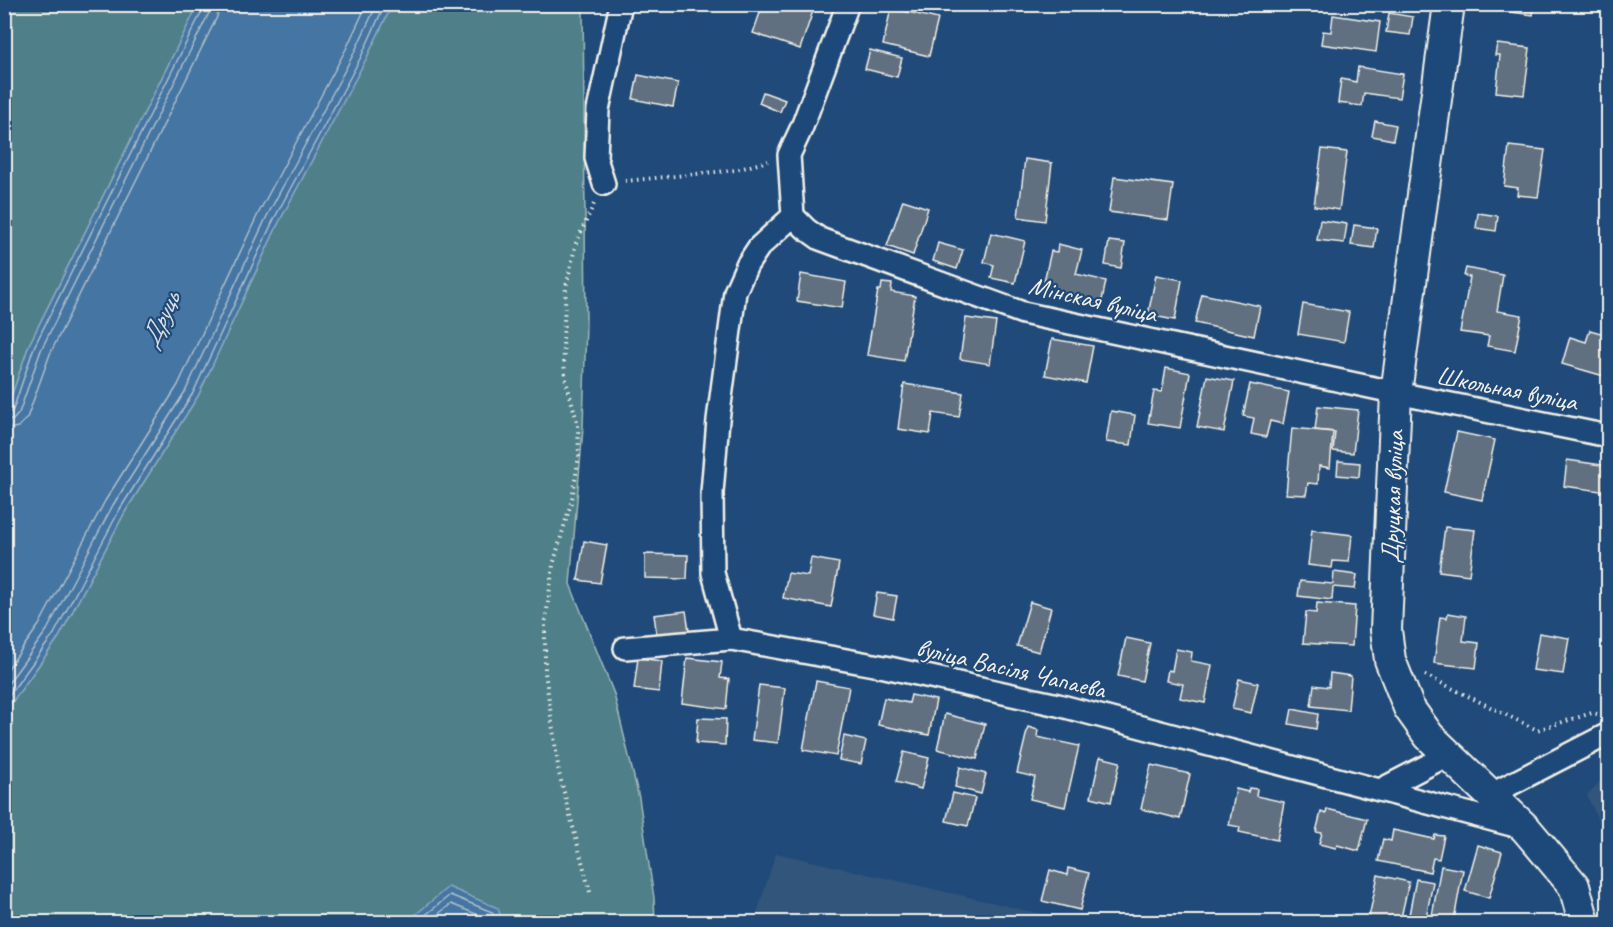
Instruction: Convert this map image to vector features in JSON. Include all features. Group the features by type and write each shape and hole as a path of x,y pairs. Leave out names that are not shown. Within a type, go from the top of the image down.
{"main road":[{"name":"Друцкая вуліца","path":"1449,4 1396,393 1386,630 1390,660 1409,708 1429,736 1526,829 1574,886 1584,922"}],"street":[{"path":"604,184 596,158 598,110 621,4"},
{"path":"731,639 713,573 712,493 718,420 735,292 747,265 759,247 793,216 789,154 802,127 848,4"},
{"name":"Мінская вуліца","path":"793,216 806,230 820,239 1023,313 1396,393"},
{"name":"Школьная вуліца","path":"1396,393 1608,436"},
{"name":"вуліца Васіля Чапаева","path":"625,648 731,639 885,667 1058,705 1526,829"},
{"path":"1490,795 1608,734"},
{"path":"1380,790 1448,755"}],"path":[{"path":"590,892 559,773 545,672 545,625 553,565 572,499 579,456 578,425 565,377 563,340 566,287 576,243 604,184 736,170 789,154"}],"shaded area":[{"path":"1608,774 1608,843 1587,795"},
{"path":"776,853 1077,922 754,922"}],"green space":[{"path":"5,5 198,5 29,345 5,415"},
{"path":"392,5 583,5 586,323 583,428 570,584 614,694 639,798 654,898 655,922 5,922 5,712 59,637 125,512 198,396 278,224 366,59"}],"water":[{"name":"Друць","path":"198,5 392,5 366,59 278,224 198,396 125,512 59,637 5,712 5,415 29,345"},
{"path":"448,887 498,908 502,922 407,922"}],"building":[{"path":"763,4 794,4 813,11 800,49 753,33"},
{"path":"1506,4 1535,4 1533,15 1505,11"},
{"path":"891,8 938,19 929,56 883,45"},
{"path":"1389,13 1413,17 1410,35 1386,32"},
{"path":"1333,15 1380,22 1376,52 1321,44 1323,31 1331,32"},
{"path":"1497,44 1530,48 1524,95 1496,92 1500,55 1495,55"},
{"path":"870,50 902,58 897,77 865,69"},
{"path":"1358,67 1403,74 1399,98 1364,93 1362,106 1338,103 1341,79 1356,82"},
{"path":"638,75 678,83 673,107 633,99"},
{"path":"763,92 785,100 780,112 759,103"},
{"path":"1375,121 1396,125 1393,140 1372,136"},
{"path":"1509,146 1545,150 1538,197 1517,195 1518,188 1504,186"},
{"path":"1322,149 1347,152 1339,210 1314,206"},
{"path":"1025,159 1052,163 1045,221 1018,217"},
{"path":"1114,177 1173,185 1168,220 1109,212"},
{"path":"903,200 928,208 913,255 887,246"},
{"path":"1478,213 1498,216 1496,231 1476,228"},
{"path":"1320,220 1347,224 1344,243 1317,240"},
{"path":"1354,225 1377,228 1374,248 1351,245"},
{"path":"991,233 1025,241 1015,283 991,278 994,265 984,262"},
{"path":"1109,241 1125,243 1121,268 1105,265"},
{"path":"938,243 963,250 957,269 933,261"},
{"path":"1058,244 1082,250 1076,274 1106,281 1101,305 1042,290 1051,251 1057,252"},
{"path":"1466,268 1503,275 1497,311 1522,315 1515,351 1487,346 1489,336 1460,332 1470,277 1464,276"},
{"path":"801,274 846,282 842,308 797,301"},
{"path":"1156,275 1182,280 1175,320 1148,315"},
{"path":"882,283 892,284 891,292 915,296 904,361 867,355 878,290 881,290"},
{"path":"1202,294 1260,306 1254,336 1195,323"},
{"path":"1303,304 1349,312 1344,342 1298,334"},
{"path":"966,318 996,322 990,364 960,359"},
{"path":"1590,330 1608,335 1608,361 1604,376 1562,364 1570,337 1586,342"},
{"path":"1052,339 1093,346 1086,383 1045,375"},
{"path":"1166,368 1190,373 1180,428 1148,423 1154,391 1162,392"},
{"path":"1207,376 1234,381 1224,432 1197,427"},
{"path":"904,384 963,393 959,417 933,413 930,434 898,429"},
{"path":"1250,384 1289,392 1283,424 1270,421 1266,437 1251,434 1254,418 1243,416"},
{"path":"1318,406 1358,410 1353,453 1333,451 1335,432 1315,430"},
{"path":"1111,411 1135,415 1131,445 1106,442"},
{"path":"1292,428 1333,432 1330,468 1319,466 1318,484 1308,483 1306,495 1286,494"},
{"path":"1457,432 1495,440 1482,500 1444,492"},
{"path":"1567,460 1608,466 1608,492 1564,486"},
{"path":"1338,461 1360,463 1359,477 1337,475"},
{"path":"1445,527 1475,530 1469,575 1439,571"},
{"path":"1312,530 1352,535 1349,562 1333,561 1332,568 1308,565"},
{"path":"584,541 607,545 600,583 578,580"},
{"path":"645,554 688,555 687,579 645,578"},
{"path":"811,558 839,563 831,607 783,598 788,573 808,576"},
{"path":"1334,572 1357,575 1355,589 1333,587 1332,600 1298,596 1300,581 1333,584"},
{"path":"877,593 897,596 893,618 873,614"},
{"path":"1030,602 1051,608 1039,652 1017,646"},
{"path":"1317,603 1355,606 1352,646 1303,643 1306,612 1316,613"},
{"path":"686,611 689,631 657,636 654,615"},
{"path":"1448,613 1466,616 1463,641 1479,643 1476,668 1434,663 1440,617 1447,618"},
{"path":"1539,633 1569,638 1563,674 1533,670"},
{"path":"1126,638 1150,643 1142,681 1118,676"},
{"path":"1176,649 1192,652 1191,661 1212,665 1205,703 1180,698 1183,684 1166,681 1168,670 1172,671"},
{"path":"638,658 662,661 659,692 634,689"},
{"path":"687,658 722,662 720,678 729,679 726,709 682,703"},
{"path":"1330,673 1351,676 1348,710 1311,706 1314,685 1329,687"},
{"path":"1239,679 1258,683 1251,713 1232,709"},
{"path":"816,681 849,687 836,756 803,750"},
{"path":"759,685 785,688 778,743 752,740"},
{"path":"911,695 936,700 929,735 878,725 884,698 909,703"},
{"path":"1292,709 1318,714 1316,729 1289,724"},
{"path":"945,714 985,724 977,759 937,749"},
{"path":"698,718 726,719 725,745 696,743"},
{"path":"1028,727 1038,730 1037,737 1079,746 1065,807 1030,799 1035,777 1017,773"},
{"path":"844,736 866,741 861,764 839,760"},
{"path":"904,752 929,758 921,789 896,782"},
{"path":"1100,757 1120,762 1111,802 1091,797"},
{"path":"1151,765 1190,774 1180,819 1141,809"},
{"path":"960,767 986,774 981,794 955,787"},
{"path":"1249,788 1257,789 1256,796 1284,802 1277,840 1239,832 1240,827 1229,825 1236,789 1248,792"},
{"path":"953,793 975,798 968,826 946,821"},
{"path":"1327,809 1367,819 1359,851 1337,845 1336,848 1319,844 1322,833 1316,832 1321,812 1326,814"},
{"path":"1393,830 1434,839 1435,835 1444,836 1439,859 1433,858 1430,872 1378,861 1383,839 1391,841"},
{"path":"1478,845 1502,852 1489,898 1465,891"},
{"path":"1441,866 1463,870 1454,920 1432,916"},
{"path":"1068,868 1089,873 1080,910 1042,901 1050,870 1067,875"},
{"path":"1378,875 1409,882 1400,922 1368,922"},
{"path":"1416,879 1433,882 1426,918 1409,915"}]}
